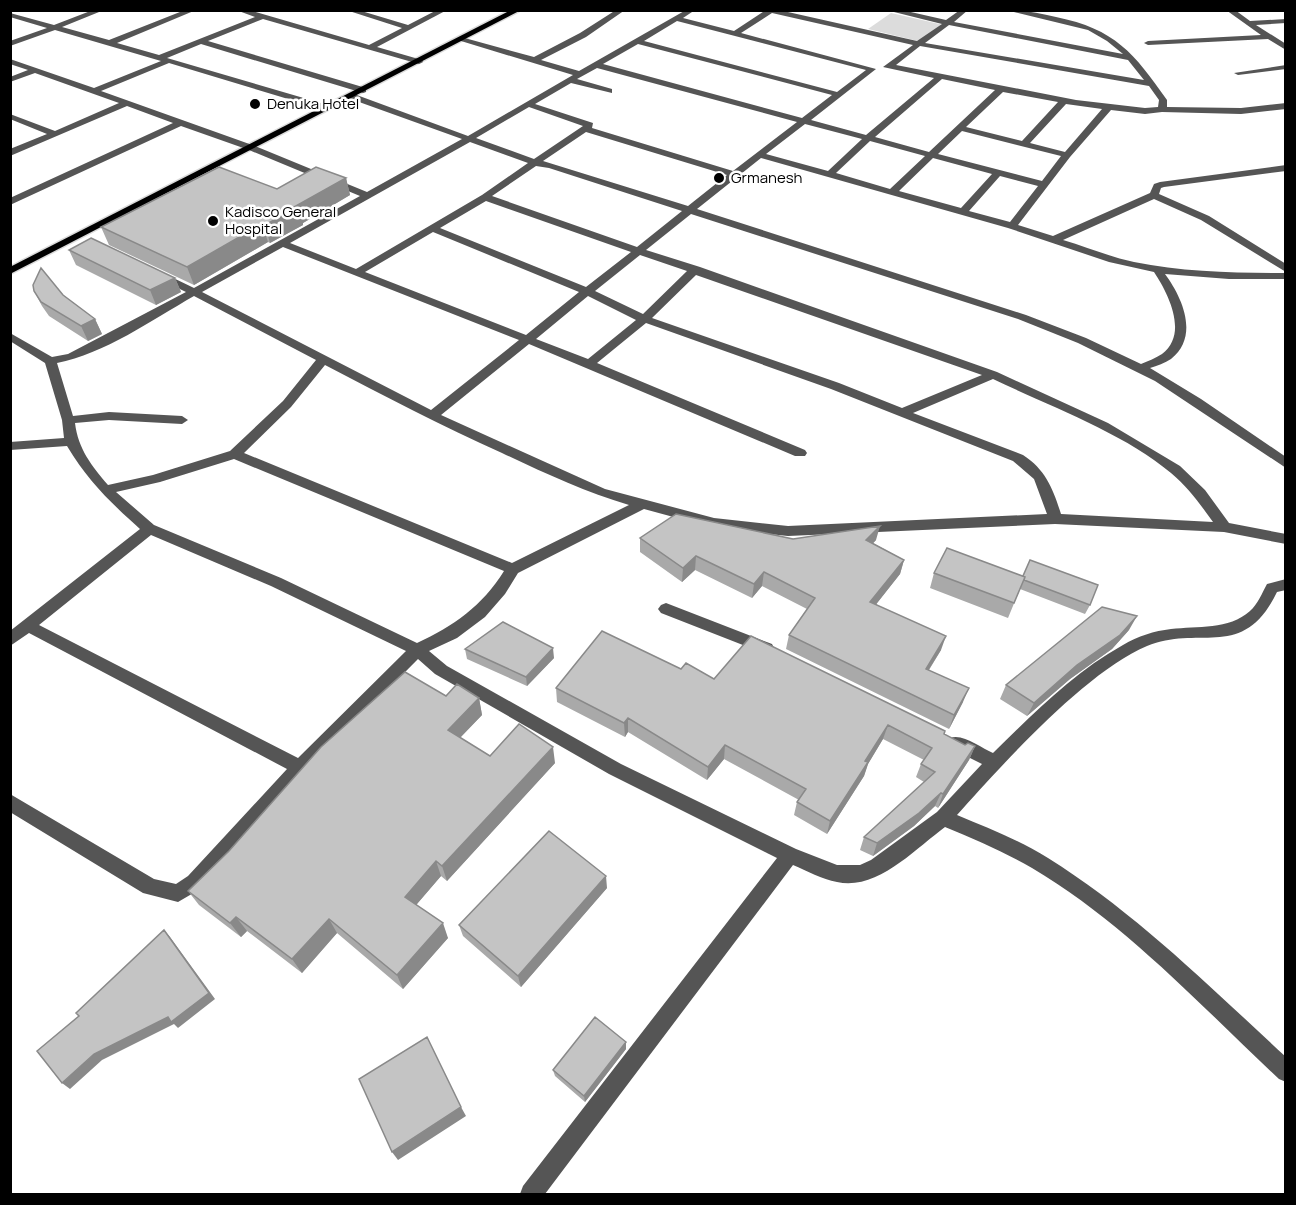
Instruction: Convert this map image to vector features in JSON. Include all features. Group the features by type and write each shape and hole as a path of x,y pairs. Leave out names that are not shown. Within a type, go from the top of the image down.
{"main road":[{"path":"10,271 518,10"}],"street":[{"path":"10,44 101,10"},
{"path":"109,44 193,10"},
{"path":"239,10 419,62"},
{"path":"349,10 408,28"},
{"path":"364,15 372,10"},
{"path":"369,48 444,10"},
{"path":"533,61 582,35 622,10"},
{"path":"50,361 71,357 90,349 467,140 692,10"},
{"path":"889,10 948,24 1129,58"},
{"path":"891,66 965,10"},
{"path":"1009,10 1097,31 1143,72 1163,100 1162,110"},
{"path":"1229,10 1286,48"},
{"path":"735,34 772,11 920,44 1151,84"},
{"path":"10,15 328,108"},
{"path":"94,92 262,17"},
{"path":"677,19 872,69 891,66 1108,107 1145,112 1162,110 1241,111 1286,106"},
{"path":"1248,23 1286,21"},
{"path":"1148,43 1267,37"},
{"path":"464,39 580,74"},
{"path":"203,42 363,90"},
{"path":"639,42 840,95"},
{"path":"10,61 252,148 366,195"},
{"path":"596,66 1043,184"},
{"path":"1238,74 1286,67"},
{"path":"432,416 734,174 872,69"},
{"path":"10,80 34,70"},
{"path":"829,175 868,138 941,76"},
{"path":"570,80 609,91"},
{"path":"891,193 1002,88"},
{"path":"351,96 535,163 550,165 1022,317 1078,338 1141,368 1209,409 1286,464"},
{"path":"1024,144 1065,100"},
{"path":"10,153 125,104"},
{"path":"358,272 485,196 590,125 527,104"},
{"path":"1012,226 1067,154 1108,107"},
{"path":"10,116 56,134"},
{"path":"10,202 180,123"},
{"path":"960,128 1067,154"},
{"path":"587,129 734,174"},
{"path":"760,155 1012,226 1131,264 1158,269 1260,277 1286,276"},
{"path":"1054,240 1154,195 1157,186 1163,184 1286,168"},
{"path":"963,212 998,173"},
{"path":"10,189 24,196"},
{"path":"1154,195 1205,218 1286,269"},
{"path":"485,196 993,375 1104,426 1175,469 1200,493 1224,527"},
{"path":"432,228 588,292 644,319 835,386 1018,458 1034,467 1045,483 1055,519"},
{"path":"78,237 89,242"},
{"path":"282,243 589,364 800,453"},
{"path":"589,364 644,319 696,269"},
{"path":"1141,368 1168,355 1179,335 1180,318 1169,286 1158,269"},
{"path":"152,272 432,416 601,492 714,523 788,531 1055,519 1224,527 1286,538"},
{"path":"10,336 50,361 68,420 70,442 88,470 105,490 149,530 276,582 417,650 451,676 615,769 790,855 837,874 861,874 878,866 943,818 994,762 1085,678 1142,642 1166,634 1228,630 1247,623 1257,614 1272,588 1286,584"},
{"path":"105,490 155,479 236,454 286,404 323,360"},
{"path":"902,413 993,375"},
{"path":"68,420 109,416 182,420"},
{"path":"10,446 70,442"},
{"path":"236,454 513,569"},
{"path":"10,802 150,887 178,893 195,882 300,768 417,650 452,634 480,613 501,590 513,569 642,504"},
{"path":"10,640 149,530"},
{"path":"666,609 776,653"},
{"path":"28,626 300,768"},
{"path":"942,736 994,762"},
{"path":"943,818 999,839 1070,882 1143,941 1286,1072"},
{"path":"531,1194 790,855"}],"shaded area":[{"path":"891,13 944,25 922,42 868,29"}],"building":[{"path":"219,167 277,189 316,167 346,178 294,207 298,207 265,225 262,224 187,267 101,227"},
{"path":"91,238 175,278 150,290 69,250"},
{"path":"41,268 63,295 95,319 81,326 41,302 33,285"},
{"path":"676,514 793,539 880,526 866,540 904,560 870,602 946,636 926,669 969,688 954,715 789,635 815,598 764,572 754,584 696,556 683,568 640,538"},
{"path":"947,548 1025,577 1014,603 934,573"},
{"path":"1030,560 1098,585 1090,605 1024,580 1023,576"},
{"path":"1102,607 1137,616 1120,635 1077,665 1034,703 1006,685"},
{"path":"503,622 553,648 526,677 465,649"},
{"path":"602,631 681,669 686,663 714,679 751,636 945,731 944,734 965,745 968,743 975,746 943,794 941,793 919,813 877,843 864,837 935,772 921,764 932,748 888,725 865,761 868,762 830,821 797,802 806,789 725,745 708,767 628,718 624,723 556,688"},
{"path":"405,672 446,696 457,684 479,698 448,730 490,756 519,724 553,747 442,866 436,861 405,897 443,923 397,975 329,919 292,959 236,917 230,923 188,891 229,851 321,747"},
{"path":"549,831 606,876 518,976 459,925"},
{"path":"164,930 209,993 171,1022 168,1017 94,1054 62,1083 37,1051 79,1016 76,1013"},
{"path":"595,1017 626,1042 584,1096 553,1070"},
{"path":"427,1037 461,1107 392,1152 359,1079"}],"place":[{"name":"Denuka Hotel","path":"255,104"},
{"name":"Grmanesh","path":"719,178"},
{"name":"Kadisco General Hospital","path":"213,221"}]}
